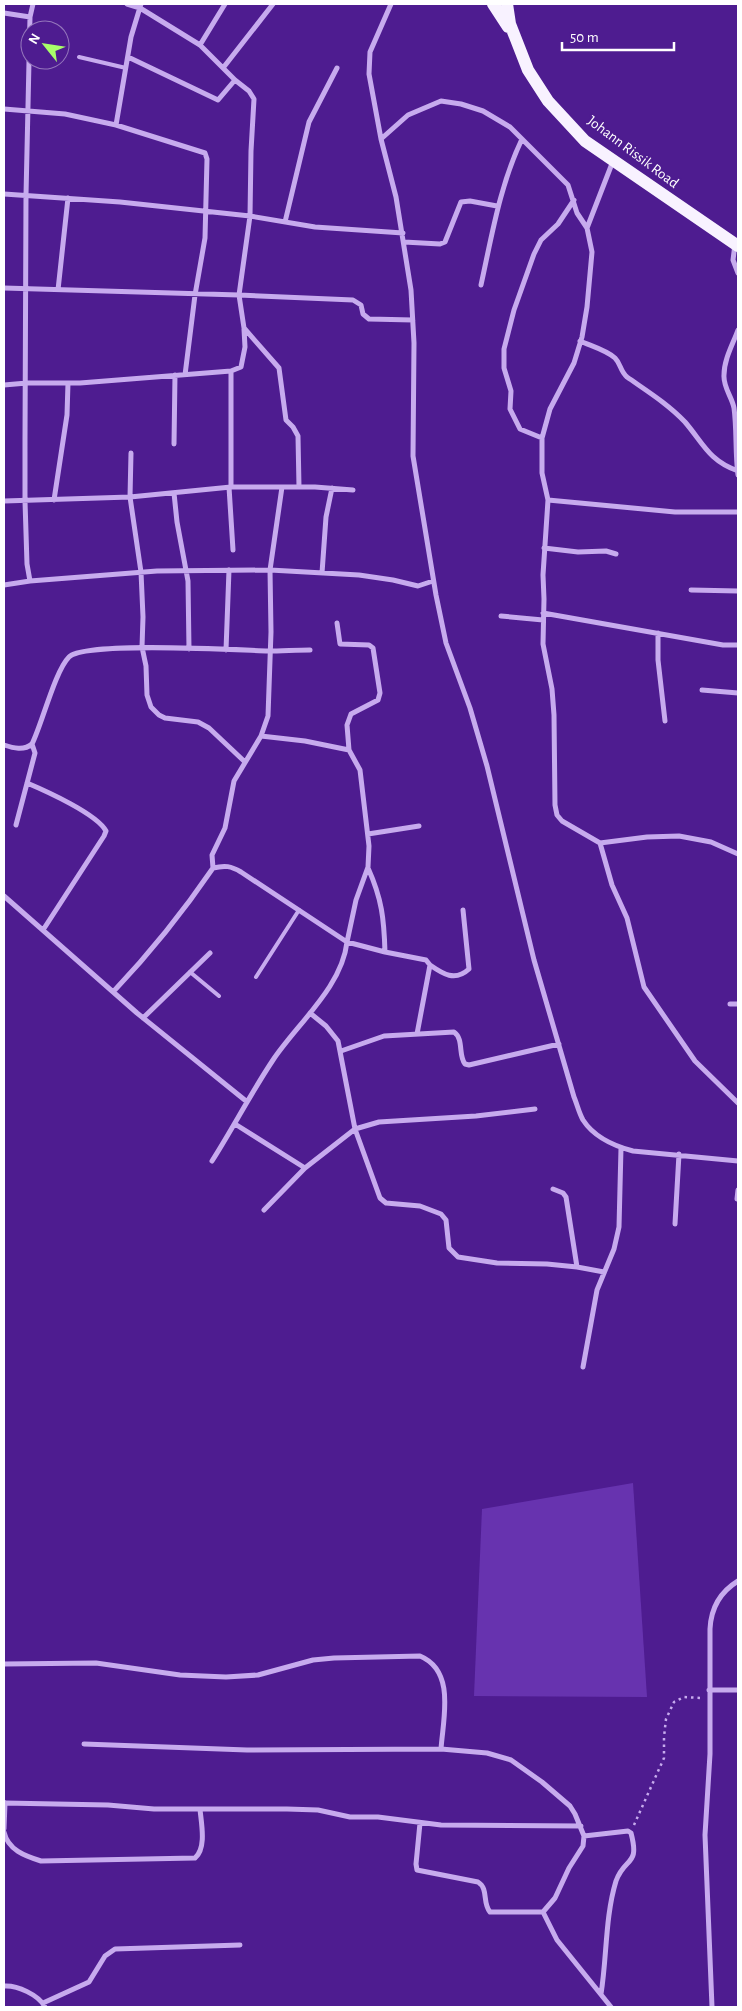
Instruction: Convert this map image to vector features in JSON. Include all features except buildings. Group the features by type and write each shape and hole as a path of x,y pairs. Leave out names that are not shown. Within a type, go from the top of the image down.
{"main road":[{"path":"493,4 516,40"},
{"name":"Johann Rissik Road","path":"506,5 516,40 528,70 548,101 585,140 737,245"}],"street":[{"path":"30,581 25,501 26,195 30,17 33,4"},
{"path":"4,385 175,376 231,371 241,367 244,356 244,328 239,295 250,216 254,99 200,45 141,6 127,4"},
{"path":"200,45 225,4"},
{"path":"223,68 273,4"},
{"path":"390,4 370,52 369,74 381,139 396,197 411,290 413,320 413,456 434,581 446,643 470,708 487,766 534,960 574,1097 583,1119 598,1136 621,1148 633,1151 738,1161"},
{"path":"116,125 132,37 141,6"},
{"path":"4,13 30,17"},
{"path":"128,57 218,100 235,80"},
{"path":"285,222 309,122 337,68"},
{"path":"381,139 408,115 441,101 461,104 483,111 510,127 568,185 577,212 587,228 592,252 588,307 580,341 574,363 550,409 542,438 542,472 548,500 544,548 543,644 552,689 555,805 557,815 562,821 600,843 647,837 679,836 711,842 738,854"},
{"path":"4,109 65,114 116,125 205,153 207,159 205,238 195,295 185,375"},
{"path":"482,286 497,206 522,138"},
{"path":"587,228 613,160"},
{"path":"4,194 205,211 250,216 315,227 402,233"},
{"path":"58,290 68,198"},
{"path":"542,438 520,429 510,409 511,391 504,368 504,349 514,310 534,254 541,240 558,224 574,200"},
{"path":"404,242 440,244 446,242 461,202 470,201 497,206"},
{"path":"737,245 734,260 738,273"},
{"path":"4,288 353,300 361,305 363,314 369,319 413,320"},
{"path":"244,328 279,368 286,420 298,436 299,487"},
{"path":"738,330 725,364 724,375 724,381 734,409 738,475"},
{"path":"580,341 615,358 620,370 626,376 650,392 685,422 702,447 729,468 738,471"},
{"path":"231,371 230,487 233,550"},
{"path":"174,444 175,376"},
{"path":"54,500 67,415 68,383"},
{"path":"131,453 130,497 141,572 144,617 142,647 146,666 147,695 151,707 165,718 198,722 209,728 245,762"},
{"path":"4,501 130,497 230,487 299,487 353,490"},
{"path":"113,992 148,955 194,896 213,868 212,855 225,828 234,781 261,736 268,716 270,570 282,487"},
{"path":"322,573 326,517 332,488"},
{"path":"174,493 177,522 188,581 189,649"},
{"path":"548,500 675,512 738,512"},
{"path":"544,548 578,552 606,551 616,554"},
{"path":"4,585 30,581 141,572 229,570 322,573 393,580 418,586 434,581"},
{"path":"226,650 229,570"},
{"path":"691,590 738,591"},
{"path":"543,613 723,645 738,645"},
{"path":"501,616 543,620"},
{"path":"212,1161 235,1124 246,1101 274,1058 310,1013 342,968 356,900 368,868 368,834 360,770 349,750 346,725 349,717 355,711 378,700 380,693 373,648 369,645 340,644 337,623"},
{"path":"658,633 658,660 665,721"},
{"path":"4,745 18,748 28,747 32,744 67,658 73,653 87,650 142,647 270,651 310,650"},
{"path":"702,690 738,693"},
{"path":"261,736 349,750"},
{"path":"16,825 35,753 32,744"},
{"path":"27,783 53,794 93,818 106,831 43,930"},
{"path":"368,834 419,826"},
{"path":"600,843 612,885 629,926 644,987 695,1061 738,1104"},
{"path":"213,868 230,866 347,942 426,960 430,966 445,976 452,977 467,972 469,969 463,910"},
{"path":"368,868 381,899 385,952"},
{"path":"4,896 143,1018 246,1101"},
{"path":"143,1018 210,953"},
{"path":"417,1034 430,966"},
{"path":"730,1004 738,1004"},
{"path":"310,1013 326,1026 338,1041 355,1129 380,1198 386,1203 420,1206 441,1214 446,1220 449,1248 458,1257 497,1263 577,1267 604,1272"},
{"path":"341,1050 384,1036 454,1032 458,1036 463,1061 465,1064 470,1065 559,1044"},
{"path":"264,1210 306,1168 355,1129 379,1122 476,1116 535,1109"},
{"path":"235,1124 306,1168"},
{"path":"583,1367 597,1290 614,1249 619,1227 621,1148"},
{"path":"675,1224 679,1154"},
{"path":"553,1189 563,1193 566,1197 577,1267"},
{"path":"737,1199 738,1190"},
{"path":"712,2007 705,1835 710,1754 710,1621 717,1601 726,1590 738,1581"},
{"path":"4,1664 96,1663 180,1675 226,1677 258,1675 313,1660 420,1656 436,1667 443,1680 445,1694 441,1749"},
{"path":"710,1690 738,1690"},
{"path":"84,1744 247,1750 441,1749 487,1753 511,1760 542,1782 570,1806 581,1826 584,1836 583,1846 569,1868 555,1898 543,1912 490,1912 484,1890 478,1882 417,1870 420,1823"},
{"path":"200,1809 201,1845 195,1858 41,1861 25,1856 12,1847 6,1840 4,1830 4,1803 108,1805 154,1809 200,1809 303,1809 350,1817 378,1817 450,1825 581,1826"},
{"path":"584,1836 625,1830 631,1833 635,1852 634,1857 621,1871 617,1880 610,1909 601,1994"},
{"path":"543,1912 557,1940 612,2007"},
{"path":"4,1986 10,1986 35,1996 44,2005 64,1992 88,1982 105,1956 115,1949 240,1946"}],"lane":[{"path":"79,57 126,68"},
{"path":"256,977 299,910"},
{"path":"190,972 219,996"}],"path":[{"path":"631,1833 642,1803 653,1784 664,1758 666,1719 674,1702 684,1697 710,1698"}],"shaded area":[{"path":"633,1483 647,1697 474,1696 482,1509"}]}
